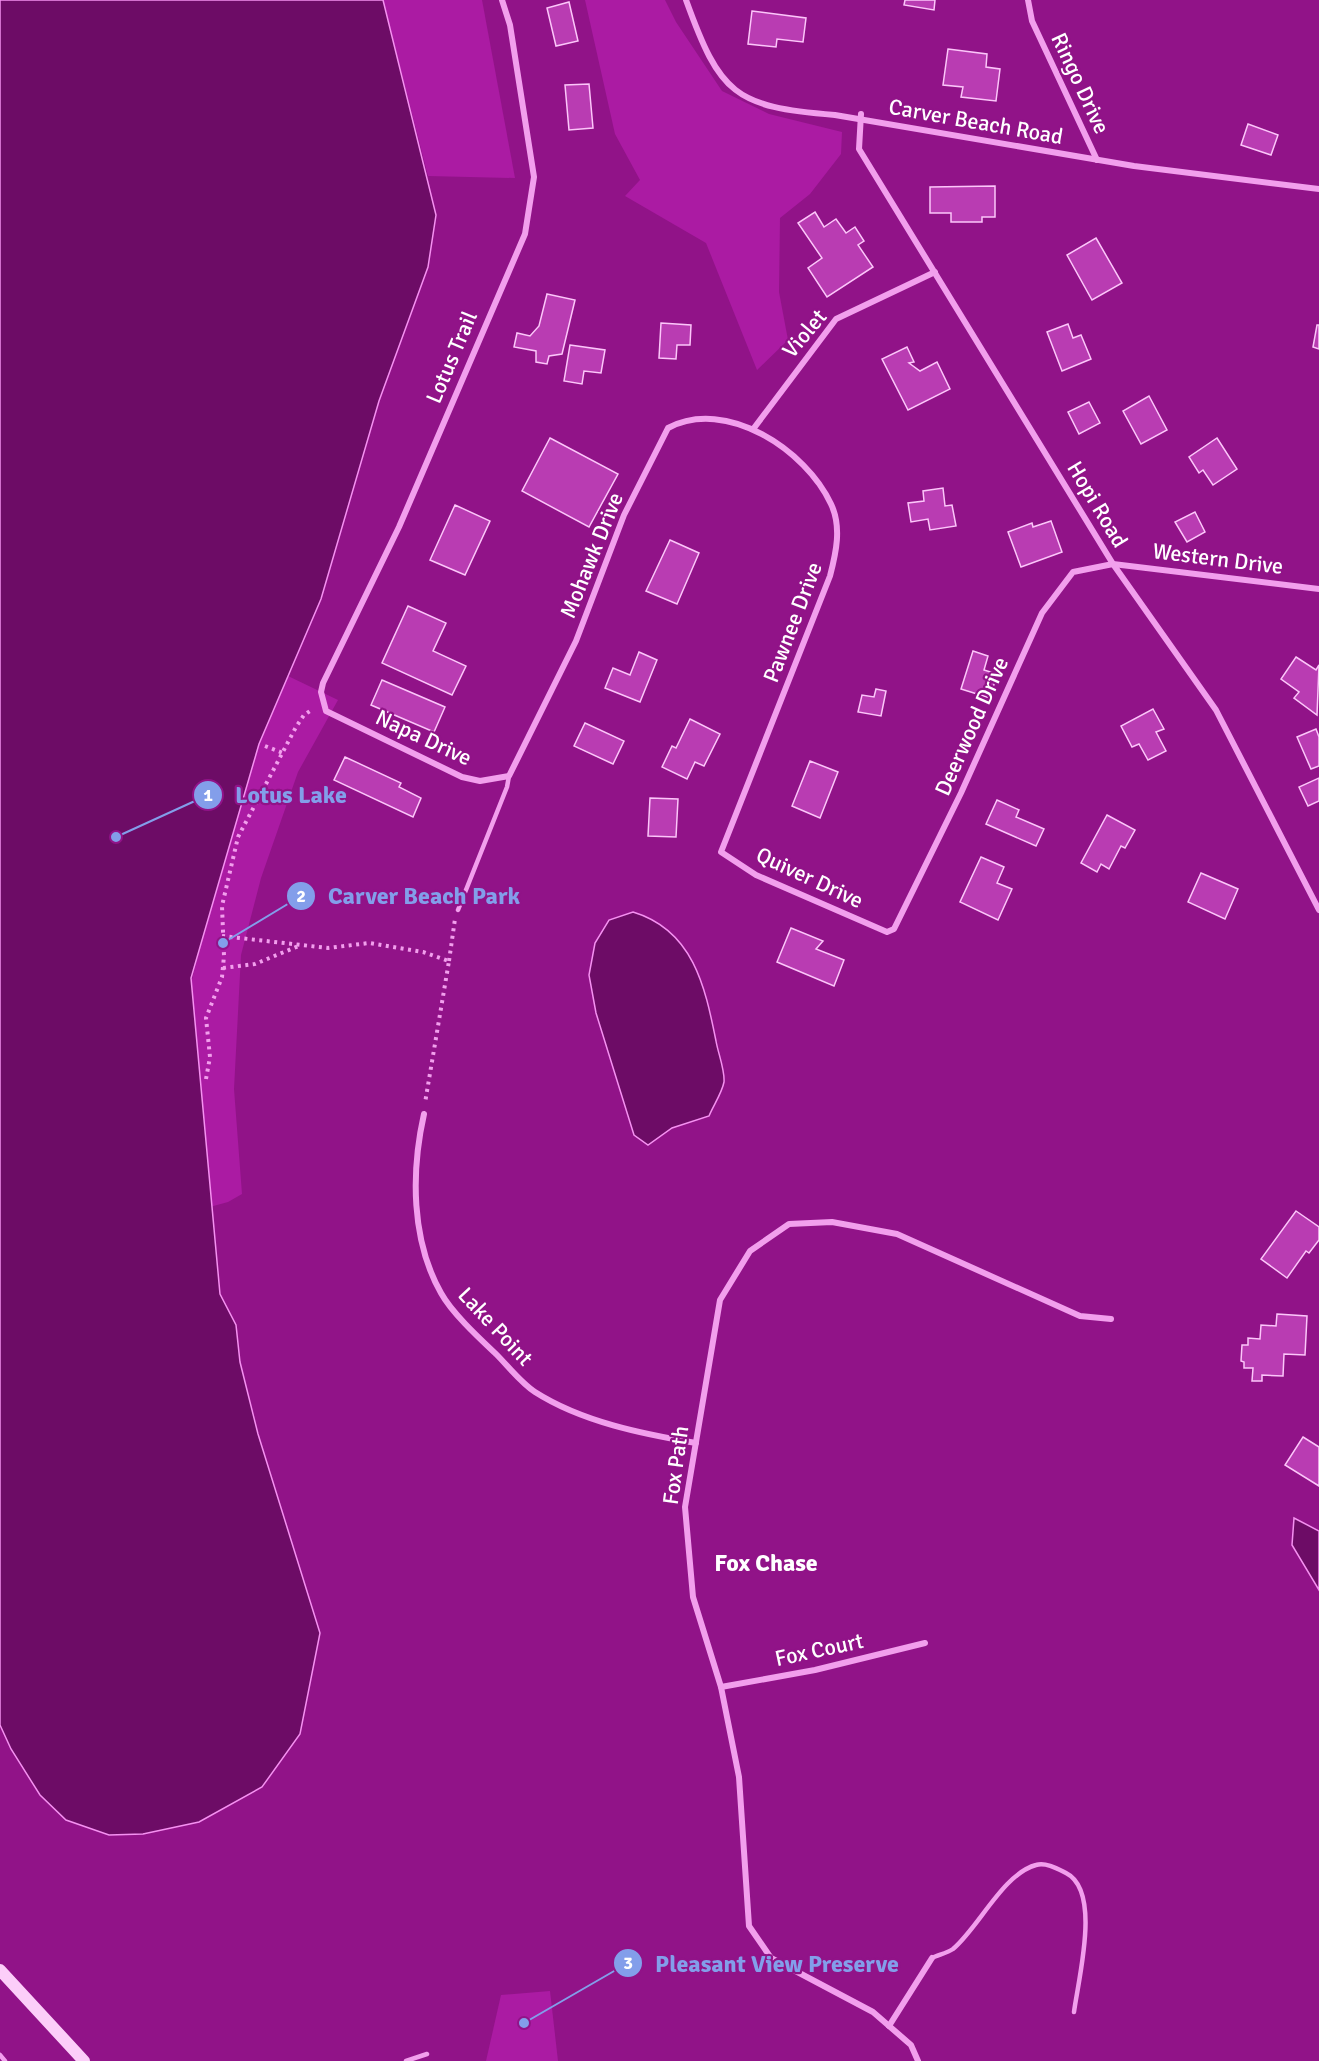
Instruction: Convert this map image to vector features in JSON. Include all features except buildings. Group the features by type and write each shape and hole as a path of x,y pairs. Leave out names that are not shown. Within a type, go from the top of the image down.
{"street":[{"name":"Lotus Trail","path":"326,711 321,692 323,683 399,526 525,234 534,177 510,25 502,0"},
{"name":"Carver Beach Road","path":"686,0 703,48 723,79 736,93 763,105 782,110 861,117 1097,160 1319,189"},
{"name":"Ringo Drive","path":"1028,0 1032,21 1097,160"},
{"name":"Hopi Road","path":"861,117 859,149 1113,564 1216,710 1319,910"},
{"name":"Violet","path":"754,428 836,319 935,272"},
{"name":"Mohawk Drive","path":"509,776 576,641 624,515 668,428 682,420 721,419 754,428"},
{"name":"Pawnee Drive","path":"721,852 830,576 838,546 832,506 810,470 754,428"},
{"name":"Western Drive","path":"1113,564 1319,589"},
{"name":"Deerwood Drive","path":"887,932 894,929 961,793 1041,613 1072,572 1113,564"},
{"name":"Napa Drive","path":"326,711 462,777 480,781 509,776"},
{"name":"Quiver Drive","path":"721,852 756,875 887,932"},
{"name":"Lake Point","path":"424,1114 417,1147 416,1190 422,1246 442,1294 485,1344 534,1392 574,1411 644,1434 696,1443"},
{"name":"Fox Path","path":"918,2061 911,2046 873,2012 771,1958 749,1926 739,1777 721,1687 693,1597 685,1507 720,1300 750,1251 789,1224 832,1222 897,1234 1080,1316 1111,1319"},
{"name":"Fox Court","path":"721,1687 815,1670 925,1643"},
{"path":"889,2026 932,1958"},
{"path":"0,1970 84,2061"}],"lane":[{"path":"458,910 507,787 509,776"},
{"path":"932,1958 952,1950 1014,1879 1038,1864 1053,1866 1071,1875 1084,1896 1086,1924 1074,2012"},
{"path":"406,2061 427,2054"},
{"path":"0,2055 5,2061"}],"path":[{"path":"206,1080 210,1057 206,1018 222,977 222,906 238,837 304,715 324,703"},
{"path":"265,746 283,753"},
{"path":"424,1114 450,943 458,910"},
{"path":"222,936 328,948 369,943 432,954 448,961"},
{"path":"223,968 255,964 302,945"}],"shaded area":[{"path":"0,0 383,0 436,215 428,267 379,401 321,599 259,744 191,978 220,1294 236,1325 240,1362 258,1434 320,1633 300,1734 262,1787 199,1822 143,1834 109,1835 66,1820 40,1795 11,1749 0,1725"},
{"path":"383,0 482,0 515,178 428,176"},
{"path":"585,0 665,0 676,22 722,91 769,114 842,132 841,154 810,194 780,218 779,292 788,340 757,370 706,243 625,196 640,180 615,134"},
{"path":"288,676 338,700 298,772 261,878 241,955 234,1089 242,1194 228,1202 195,1211 186,1004 204,931 259,744"},
{"path":"633,912 653,920 670,932 683,946 693,963 707,1000 724,1077 721,1091 709,1116 672,1128 648,1145 634,1135 596,1013 589,975 595,943 609,920"},
{"path":"1294,1518 1319,1531 1319,1590 1292,1545"},
{"path":"550,1991 558,2061 486,2061 501,1995"}],"place":[{"name":"Lotus Lake","path":"116,837"},
{"name":"Carver Beach Park","path":"223,943"},
{"name":"Pleasant View Preserve","path":"524,2023"}],"district":[{"name":"Fox Chase","path":"766,1563"}]}
